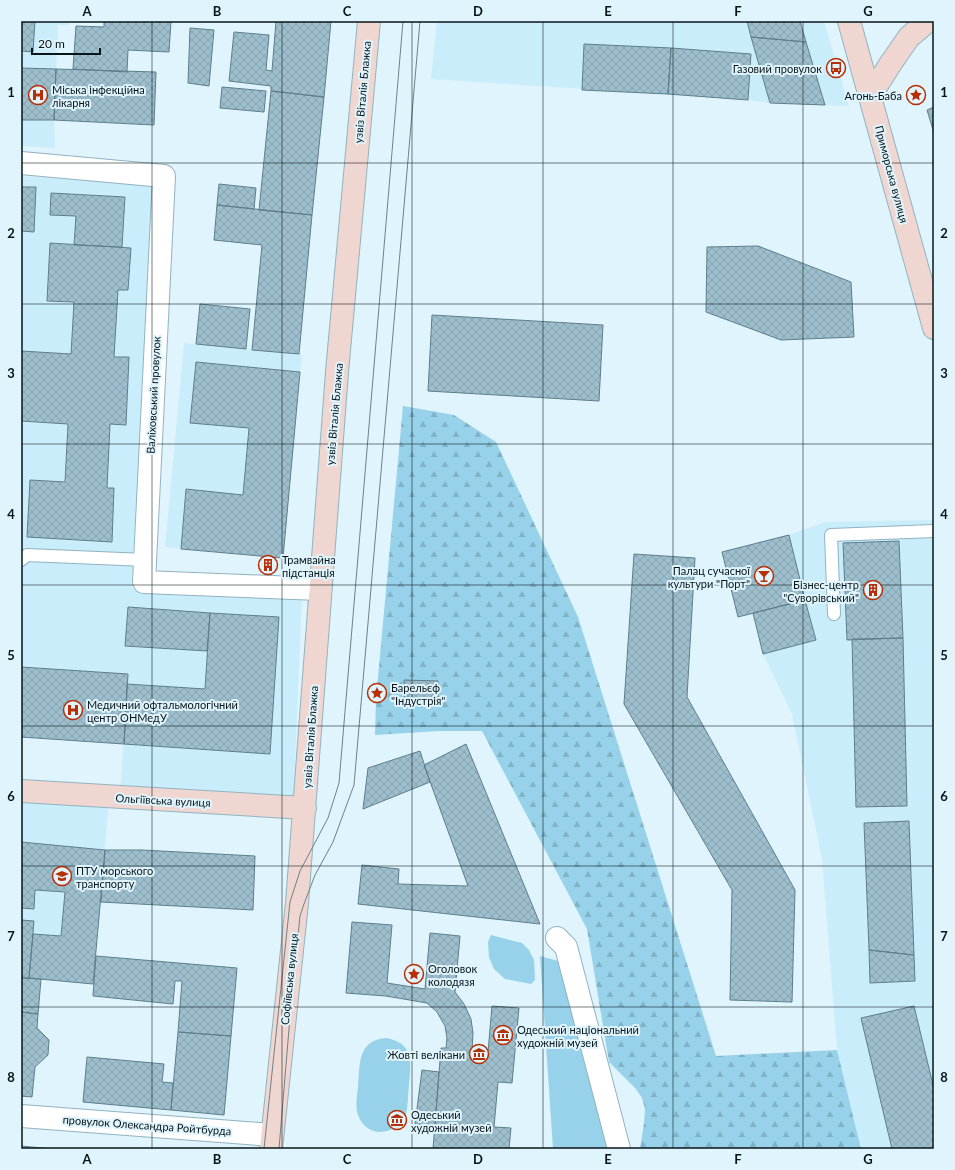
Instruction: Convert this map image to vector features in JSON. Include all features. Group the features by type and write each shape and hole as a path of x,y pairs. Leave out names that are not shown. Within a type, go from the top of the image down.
{"main road":[{"name":"узвіз Віталія Блажка","path":"305,808 337,372 369,21"},
{"name":"Приморська вулиця","path":"849,21 934,328"},
{"path":"870,96 909,38 928,21"},
{"name":"Ольгіївська вулиця","path":"21,791 305,808"},
{"name":"Софіївська вулиця","path":"272,1142 297,903 305,808"}],"street":[{"name":"Валіховський провулок","path":"21,163 164,176 144,582 320,589"},
{"path":"557,938 566,947 619,1149"},
{"name":"провулок Олександра Ройтбурда","path":"21,1116 272,1142"}],"lane":[{"path":"834,614 831,535 934,531"},
{"path":"21,560 27,555 145,560"}],"shaded area":[{"name":"Міська інфекційна лікарня","path":"21,21 69,21 69,25 58,25 54,120 55,148 21,146"},
{"path":"437,21 824,21 849,106 770,103 748,100 431,79"},
{"path":"21,176 156,185 131,588 302,596 293,810 120,796 128,675 21,667"},
{"path":"184,343 302,354 283,558 165,547"},
{"path":"934,520 934,1149 861,1149 837,1050 822,859 792,714 763,654 753,614 738,617 722,552 789,535 825,522"},
{"name":"ПТУ морського транспорту","path":"21,792 109,799 93,984 21,978"}],"green space":[{"path":"403,406 454,415 496,442 578,617 716,1056 837,1050 861,1149 640,1149 645,1109 642,1098 636,1089 609,1062 587,929 482,731 439,731 375,735 376,699"},
{"path":"491,935 522,943 529,950 534,960 535,980 531,984 505,979 494,969 489,957 488,942"},
{"path":"540,956 558,961 611,1149 553,1149"},
{"path":"386,1038 402,1044 406,1049 409,1055 410,1068 406,1115 395,1127 388,1131 381,1132 374,1131 362,1123 357,1112 356,1102 362,1055 370,1043"}],"building":[{"path":"21,21 35,21 33,52 21,51"},
{"path":"104,21 171,21 169,52 128,50 127,72 73,69 76,26 104,27"},
{"path":"276,21 331,21 324,97 271,91 271,86 229,81 234,32 269,35 266,70 272,71"},
{"path":"747,21 800,21 806,42 751,37"},
{"path":"190,28 214,30 209,86 188,83"},
{"path":"751,37 806,42 825,105 770,103"},
{"path":"584,44 671,48 668,94 582,90"},
{"path":"671,48 751,54 748,100 668,94"},
{"path":"21,68 56,69 54,120 21,120"},
{"path":"56,69 156,72 154,125 54,120"},
{"path":"222,87 266,91 264,112 220,108"},
{"path":"271,91 324,97 312,215 259,210"},
{"path":"934,107 934,133 927,110"},
{"path":"219,184 256,188 254,209 217,205"},
{"path":"21,187 36,187 34,232 21,231"},
{"path":"51,193 125,197 122,247 74,245 76,216 50,215"},
{"path":"217,205 312,215 299,354 252,350 262,245 214,240"},
{"path":"50,243 131,248 128,290 118,290 114,357 129,357 126,425 110,424 107,488 114,488 112,542 27,537 30,480 65,482 68,424 21,421 21,351 71,354 74,302 47,301"},
{"path":"758,246 851,282 854,337 781,340 706,312 707,247"},
{"path":"200,304 250,309 246,349 196,344"},
{"path":"432,315 603,325 599,401 428,391"},
{"path":"196,362 300,372 283,558 181,549 186,489 243,495 249,428 190,423"},
{"name":"Палац сучасної культури \"Порт\"","path":"789,535 805,600 738,617 722,552"},
{"name":"Бізнес-центр \"Суворівський\"","path":"899,541 903,638 847,640 843,543"},
{"path":"634,554 695,558 687,697 795,890 792,1002 730,1000 732,890 624,704"},
{"name":"Трамвайна підстанція","path":"262,559 273,560 273,571 262,571"},
{"path":"805,600 816,640 763,654 753,613"},
{"path":"128,607 210,613 207,651 125,646"},
{"path":"210,613 279,617 270,754 124,744 127,684 205,689"},
{"path":"903,638 907,806 856,807 852,639"},
{"name":"Медичний офтальмологічний центр ОНМедУ","path":"21,667 128,674 124,744 21,737"},
{"path":"404,680 438,681 438,701 404,700"},
{"path":"377,689 382,690 381,700 376,700"},
{"path":"466,744 540,924 358,904 362,865 399,869 398,884 468,886 424,765"},
{"path":"420,751 430,782 363,809 368,768"},
{"path":"909,821 914,955 869,950 864,823"},
{"path":"21,842 105,850 93,984 29,978 33,934 61,936 65,892 35,890 34,909 21,908"},
{"path":"105,850 142,850 255,856 253,910 101,902"},
{"path":"21,920 34,921 29,978 21,978"},
{"name":"Одеський національний художній музей","path":"352,922 392,925 387,983 425,989 430,933 460,936 455,992 464,1004 471,1019 473,1033 472,1051 488,1052 492,1006 519,1008 512,1083 498,1082 494,1127 511,1128 509,1149 433,1149 441,1048 446,1048 447,1038 445,1026 437,1012 427,1003 386,996 346,993"},
{"path":"869,950 914,955 915,981 870,983"},
{"path":"96,956 237,968 231,1036 178,1032 182,981 175,981 173,1004 93,996"},
{"path":"21,978 41,979 38,1014 21,1012"},
{"path":"914,1006 934,1089 934,1149 892,1149 861,1018"},
{"path":"21,1012 38,1014 37,1028 49,1040 48,1055 35,1067 32,1097 21,1096"},
{"path":"178,1032 231,1036 224,1115 171,1110"},
{"path":"87,1057 164,1064 162,1082 173,1083 171,1110 83,1102"},
{"path":"422,1070 439,1072 435,1126 415,1124"},
{"path":"21,1146 53,1149 21,1149"}],"tram line":[{"path":"264,1149 290,902 300,871 328,818 339,783 403,21"},
{"path":"279,1149 300,916 315,875 333,842 354,785 420,21"}],"place":[{"name":"Газовий провулок","path":"836,68"},
{"name":"Міська інфекційна лікарня","path":"38,95"},
{"name":"Агонь-Баба","path":"916,95"},
{"name":"Трамвайна підстанція","path":"268,565"},
{"name":"Палац сучасної культури \"Порт\"","path":"764,576"},
{"name":"Бізнес-центр \"Суворівський\"","path":"873,590"},
{"name":"Барельєф \"Індустрія\"","path":"377,693"},
{"name":"Медичний офтальмологічний центр ОНМедУ","path":"73,710"},
{"name":"ПТУ морського транспорту","path":"62,876"},
{"name":"Оголовок колодязя","path":"414,974"},
{"name":"Одеський національний художній музей","path":"503,1035"},
{"name":"Жовті велікани","path":"479,1054"},
{"name":"Одеський художній музей","path":"397,1120"}]}
